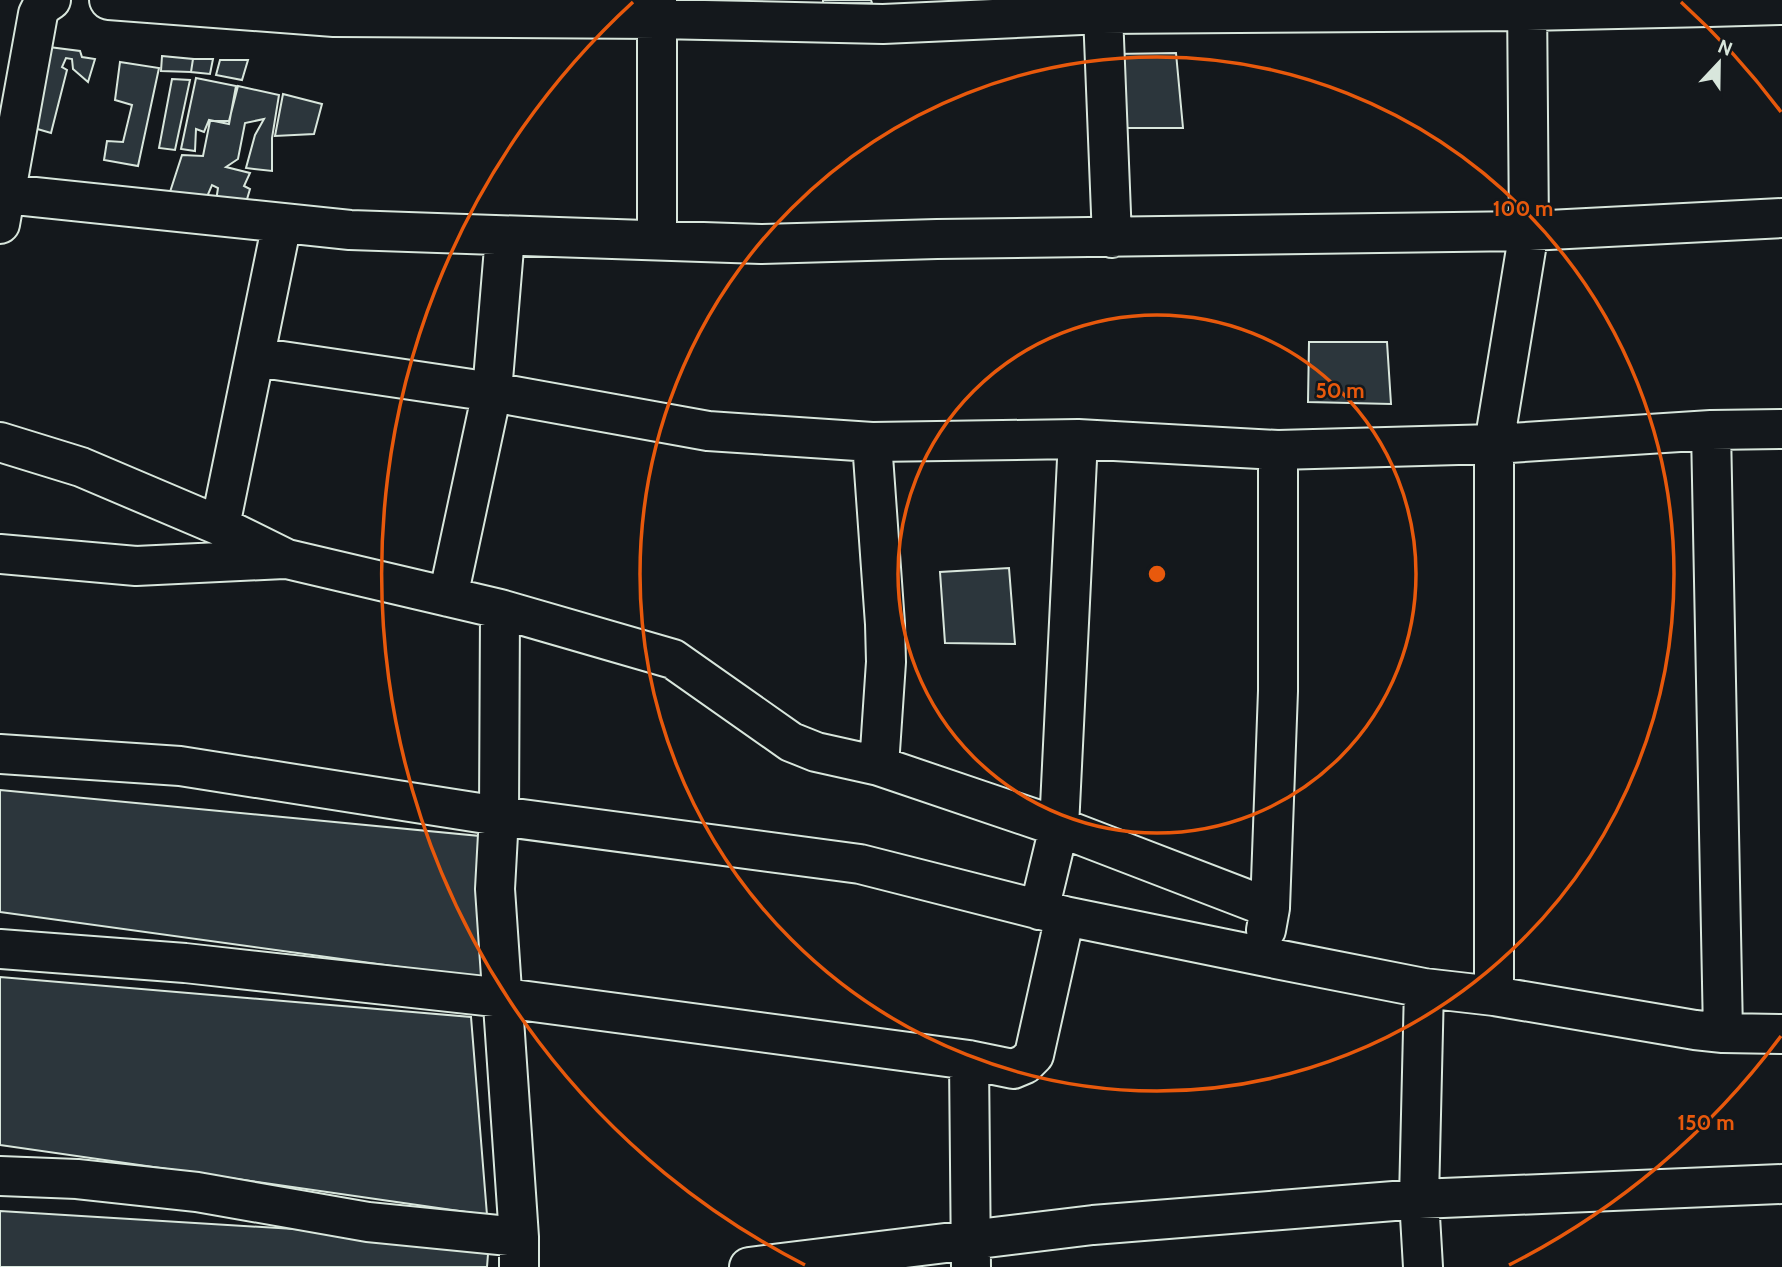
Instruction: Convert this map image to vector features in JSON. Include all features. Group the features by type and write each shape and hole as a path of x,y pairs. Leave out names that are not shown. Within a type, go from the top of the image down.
{"street":[{"path":"51,0 42,6 38,14 3,209 282,223 350,230 761,244 1529,231 1782,218"},
{"path":"109,0 334,17 657,10 883,12 1279,6 1709,3 1782,5"},
{"path":"1494,996 1494,444 1529,231 1527,5"},
{"path":"657,10 657,240"},
{"path":"1094,10 1112,238"},
{"path":"220,526 282,223"},
{"path":"448,597 492,392 506,236"},
{"path":"254,356 492,392 708,431 872,442 1078,439 1278,450 1494,444 1711,430 1782,429"},
{"path":"1711,430 1723,1033"},
{"path":"0,949 185,963 503,998 969,1060 1013,1069 1025,1064 1034,1055 1052,914 1059,827 1078,439"},
{"path":"0,442 81,467 220,526 287,559 500,609 673,659 791,743 816,752 879,766 1059,827 1270,908"},
{"path":"872,442 886,662 879,766"},
{"path":"1261,956 1270,908 1278,691 1278,450"},
{"path":"0,554 136,566 287,559"},
{"path":"0,1175 77,1179 197,1192 519,1252 495,889 499,816 500,609"},
{"path":"0,754 180,766 499,816 860,864 1052,914 1424,988 1494,996 1695,1030 1782,1034"},
{"path":"1423,1267 1419,1199 1424,988"},
{"path":"969,1060 971,1253"},
{"path":"749,1267 971,1253 1093,1225 1419,1199 1782,1184"}],"building":[{"path":"823,0 871,0 872,3 823,4"},
{"path":"49,47 80,51 82,57 95,59 88,82 73,69 72,59 66,58 62,67 67,70 51,133 34,128"},
{"path":"1176,53 1183,128 1117,128 1114,54"},
{"path":"162,56 193,59 191,72 161,71"},
{"path":"193,59 213,59 210,74 191,72"},
{"path":"220,60 248,60 242,80 216,75"},
{"path":"120,62 159,68 138,166 104,160 107,141 123,142 132,105 115,100"},
{"path":"196,78 236,86 229,124 209,120 204,132 196,129 195,151 181,149"},
{"path":"172,79 190,80 175,150 159,148"},
{"path":"238,86 279,95 272,138 272,171 246,168 255,135 264,119 245,123 238,159 226,167 250,173 244,186 250,189 245,206 216,201 218,188 212,185 206,199 170,192 182,155 203,156 210,121 229,121"},
{"path":"283,94 322,104 314,134 275,136"},
{"path":"1309,342 1387,342 1391,404 1308,402"},
{"path":"1009,568 1015,644 945,643 940,572"},
{"path":"0,790 490,837 494,980 0,912"},
{"path":"0,977 471,1017 487,1215 0,1145"},
{"path":"0,1211 489,1241 487,1267 0,1267"}]}
